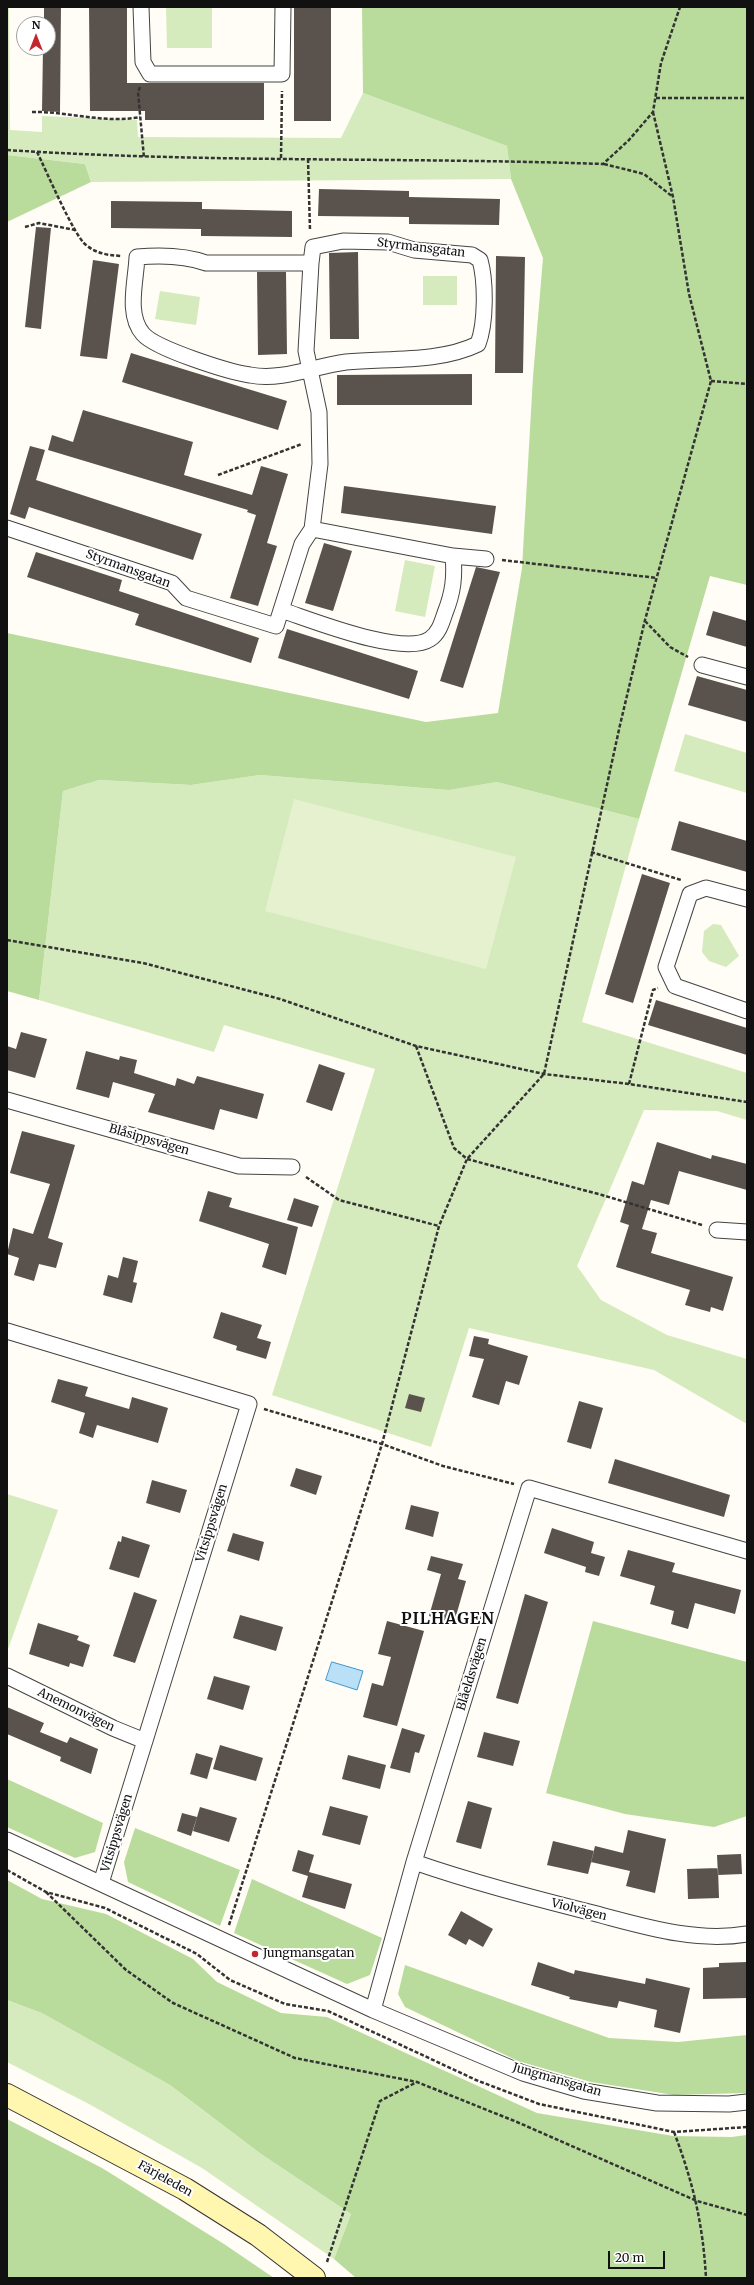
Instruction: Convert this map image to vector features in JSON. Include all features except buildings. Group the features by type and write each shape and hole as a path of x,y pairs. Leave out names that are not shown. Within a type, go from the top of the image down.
{"main road":[{"name":"Färjeleden","path":"7,2095 185,2190 258,2235 321,2270"}],"street":[{"path":"141,7 143,62 150,74 282,74 283,7"},
{"name":"Styrmansgatan","path":"7,528 172,582 186,598 276,626 302,544 312,529 320,464 319,412 310,369 306,351 313,247 343,242 388,242 414,250 472,255 480,260 483,272 482,332 478,344 466,350 403,360 345,362 310,369 285,376 250,376 157,344 143,334 133,317 137,257"},
{"path":"137,257 157,255 193,258 206,263 311,263"},
{"path":"312,529 453,556 486,559"},
{"path":"281,610 387,643 413,644 430,639 439,630 451,596 455,576 453,556"},
{"path":"702,664 747,677"},
{"path":"747,899 706,888 690,894 666,967 675,986 747,1011"},
{"name":"Blåsippsvägen","path":"7,1100 239,1166 292,1167"},
{"path":"718,1230 747,1232"},
{"path":"7,1331 248,1404"},
{"name":"Vitsippsvägen","path":"101,1883 248,1404"},
{"path":"529,1488 747,1552"},
{"name":"Blåeldsvägen","path":"373,2010 414,1862 529,1488"},
{"name":"Anemonvägen","path":"7,1676 113,1728 145,1741"},
{"name":"Jungmansgatan","path":"7,1840 373,2010 523,2073 584,2091 657,2103 729,2104 747,2102"},
{"name":"Violvägen","path":"414,1862 477,1884 646,1928 680,1934 747,1934"}],"path":[{"path":"224,1941 382,1444 439,1226 467,1159 544,1074 591,852 645,620 711,381 689,294 673,197 654,112 661,63 680,7"},
{"path":"144,158 138,92 148,72"},
{"path":"281,158 282,74"},
{"path":"656,98 747,98"},
{"path":"32,112 89,117 140,117"},
{"path":"604,164 629,140 654,112"},
{"path":"7,150 144,158 308,158 604,164 644,174 673,197"},
{"path":"37,152 76,230 85,244 101,254 137,257"},
{"path":"308,158 310,231 313,247"},
{"path":"25,226 39,223 76,230"},
{"path":"711,381 747,384"},
{"path":"218,475 319,437"},
{"path":"486,559 656,578"},
{"path":"645,620 670,647 702,664"},
{"path":"591,852 706,888"},
{"path":"7,940 143,962 280,999 416,1046 544,1074 629,1084 747,1102"},
{"path":"629,1084 653,990 672,981"},
{"path":"416,1046 454,1148 467,1159 602,1195 718,1230"},
{"path":"292,1167 339,1200 439,1226"},
{"path":"248,1404 382,1444 443,1466 529,1488"},
{"path":"46,1892 126,1970 173,2003 295,2058 417,2082 517,2122 697,2201 747,2215"},
{"path":"321,2270 380,2101 417,2082"},
{"path":"674,2132 697,2201 704,2246 706,2278"}],"green space":[{"path":"7,7 9,7 10,130 42,132 42,116 137,120 138,137 341,138 363,93 507,146 511,179 91,182 85,164 7,155"},
{"path":"166,7 212,7 212,48 167,48"},
{"path":"362,7 747,7 747,585 710,576 639,819 497,782 449,790 260,775 191,785 99,780 63,791 39,1000 7,991 7,633 426,722 498,713 522,568 533,377 543,258 511,179 507,146 363,93"},
{"path":"7,155 85,164 91,182 7,222"},
{"path":"423,276 457,276 457,305 423,305"},
{"path":"160,291 200,297 196,325 155,319"},
{"path":"405,560 435,566 425,617 395,611"},
{"path":"685,734 747,753 747,793 674,771"},
{"path":"260,775 449,790 497,782 639,819 582,1022 747,1073 747,1120 717,1111 644,1110 577,1266 601,1300 667,1335 747,1359 747,1424 654,1370 469,1328 431,1447 272,1395 375,1069 224,1025 214,1052 39,1000 63,791 99,780 191,785"},
{"path":"294,799 516,857 486,969 265,911"},
{"path":"713,924 721,925 739,956 726,967 709,961 702,952 704,931"},
{"path":"7,1494 58,1510 7,1652"},
{"path":"593,1621 747,1662 747,1816 714,1827 625,1814 546,1793"},
{"path":"7,1779 103,1823 95,1852 75,1858 7,1827"},
{"path":"135,1828 240,1870 220,1926 128,1882 124,1862"},
{"path":"252,1879 382,1938 370,1975 347,1984 234,1933"},
{"path":"7,1880 42,1899 106,1914 193,1959 217,1982 281,2013 327,2017 537,2113 673,2136 731,2137 747,2135 747,2278 356,2278 334,2259 351,2214 261,2154 170,2085 42,2013 7,2000"},
{"path":"405,1965 609,2038 678,2042 747,2035 747,2093 674,2095 591,2082 518,2061 405,2007 398,1994"},
{"path":"7,2000 42,2013 170,2085 261,2154 351,2214 334,2259 202,2168 89,2104 7,2062"},
{"path":"7,2119 102,2168 224,2244 274,2278 7,2278"}],"water":[{"path":"332,1662 363,1671 357,1690 326,1680"}],"place":[{"name":"Jungmansgatan","path":"255,1954"}],"district":[{"name":"PILHAGEN","path":"448,1619"}]}
